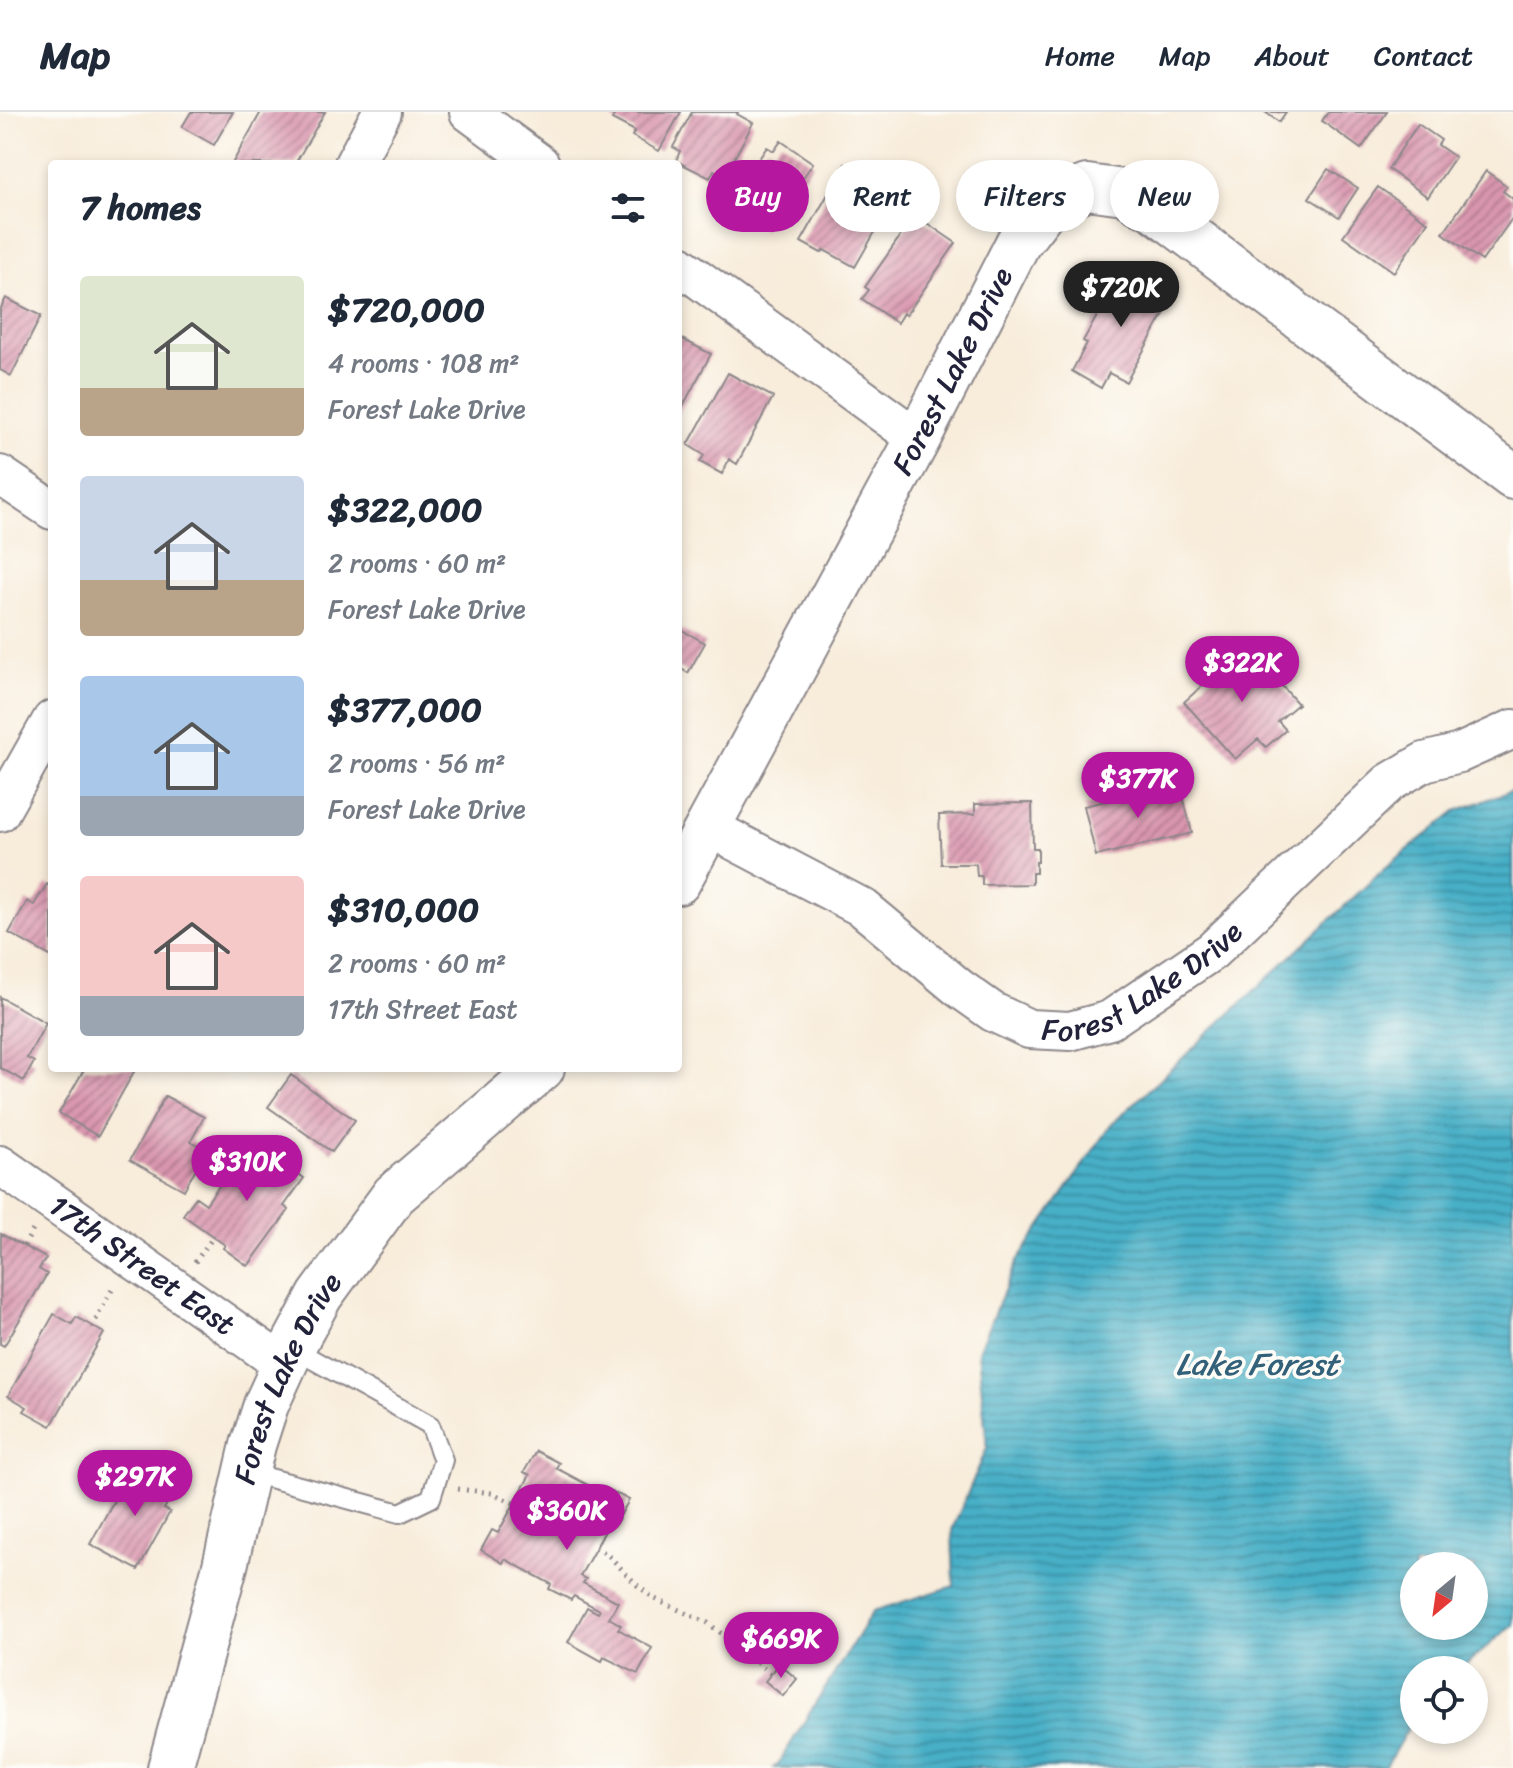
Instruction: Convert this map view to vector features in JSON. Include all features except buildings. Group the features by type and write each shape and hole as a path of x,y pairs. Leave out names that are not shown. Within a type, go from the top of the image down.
{"street":[{"path":"356,160 382,112"},
{"path":"469,112 535,160"},
{"name":"Forest Lake Drive","path":"682,875 918,439 1018,243 1048,204 1087,187 1124,192 1156,210 1513,477"},
{"path":"682,267 918,439"},
{"path":"0,475 48,507"},
{"path":"0,812 48,727"},
{"name":"Forest Lake Drive","path":"708,827 863,908 959,988 993,1012 1029,1029 1070,1031 1110,1020 1212,951 1389,783 1424,762 1460,753 1513,729"},
{"name":"Forest Lake Drive","path":"170,1768 225,1566 253,1445 266,1405 288,1356 320,1296 394,1195 537,1072"},
{"name":"17th Street East","path":"0,1165 288,1356"}],"lane":[{"path":"247,1472 400,1513 431,1498 435,1488 443,1460 430,1425 288,1356"}],"path":[{"path":"24,1246 36,1225"},
{"path":"92,1327 115,1283"},
{"path":"435,1488 492,1493 514,1503"},
{"path":"595,1548 607,1554 655,1599 708,1623 771,1674"}],"water":[{"name":"Lake Forest","path":"1513,790 1513,1625 1476,1656 1400,1656 1400,1742 1385,1768 773,1768 873,1611 954,1586 952,1530 987,1448 978,1351 1017,1261 1110,1126 1384,869 1456,811"}]}
